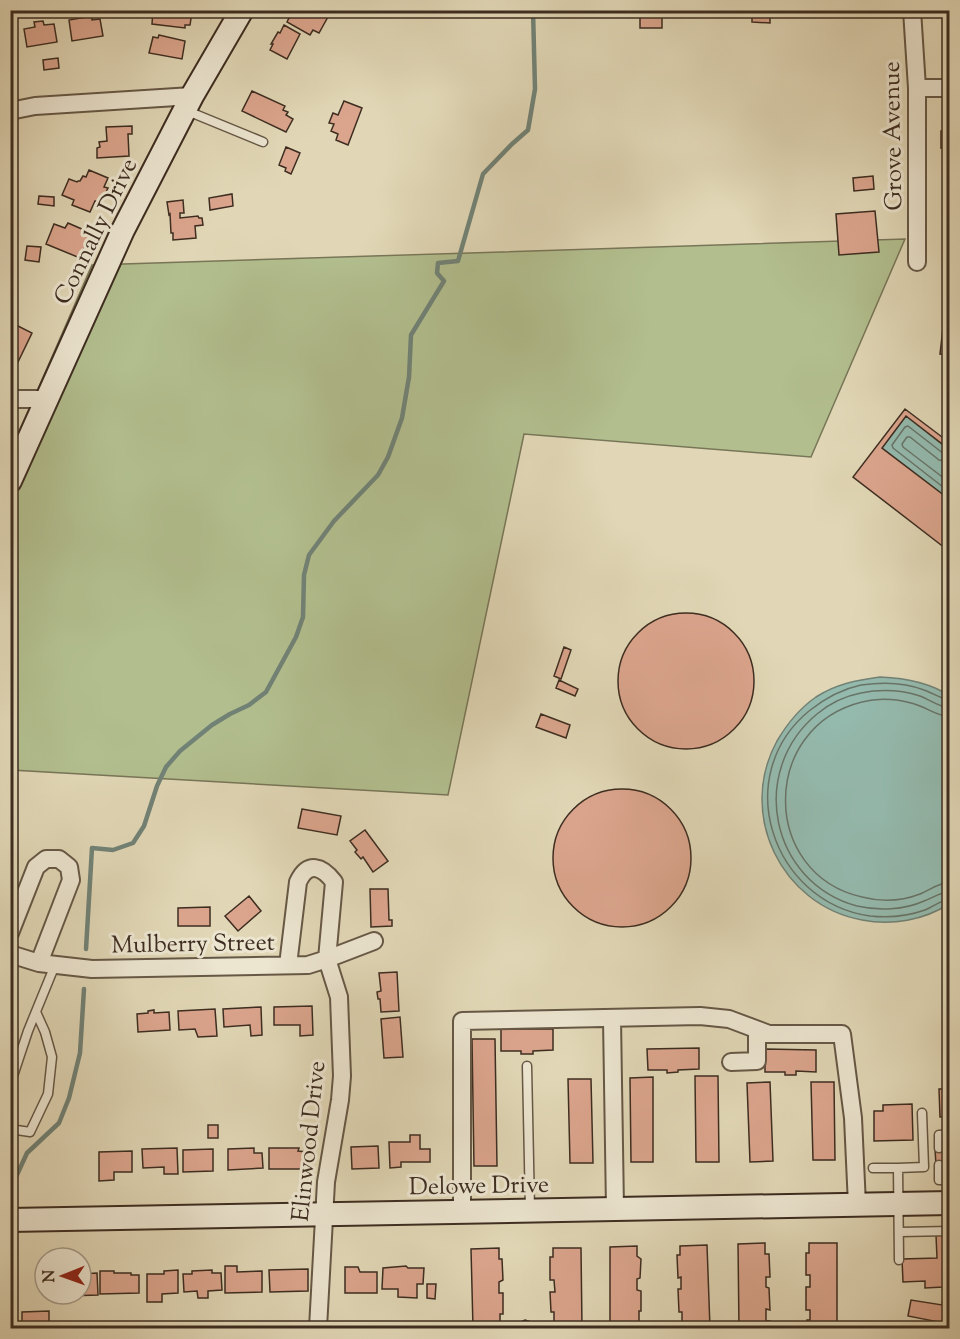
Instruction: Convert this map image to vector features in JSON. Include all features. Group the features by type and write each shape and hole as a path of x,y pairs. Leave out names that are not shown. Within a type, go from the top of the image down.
{"street":[{"name":"Connally Drive","path":"10,481 123,230 188,103 242,10"},
{"name":"Grove Avenue","path":"912,10 917,88 917,262"},
{"path":"917,88 950,88"},
{"path":"10,111 35,106 188,103"},
{"path":"10,399 47,399"},
{"path":"10,933 36,867 46,859 59,859 69,867 71,880 47,964"},
{"path":"288,965 298,882 309,869 317,868 326,871 334,882 327,959"},
{"name":"Mulberry Street","path":"10,954 47,964 92,969 308,965 374,940"},
{"name":"Elinwood Drive","path":"318,1329 326,1182 342,1076 339,997 327,959"},
{"path":"462,1212 462,1021 700,1016 729,1019 769,1034"},
{"path":"612,1019 615,1209"},
{"path":"731,1062 756,1061 756,1034 842,1034 853,1118 857,1205"},
{"name":"Delowe Drive","path":"10,1220 950,1203"}],"lane":[{"path":"188,103 263,142"},
{"path":"10,1085 36,1012 47,964"},
{"path":"10,1129 30,1132 48,1094 52,1057 36,1012"},
{"path":"526,1066 530,1211"},
{"path":"873,1168 924,1167 921,1113"},
{"path":"939,1148 939,1135 950,1134"},
{"path":"939,1165 939,1180 950,1180"},
{"path":"898,1168 899,1260"},
{"path":"900,1232 950,1231"}],"green space":[{"path":"905,239 811,457 524,434 448,795 11,770 11,451 92,265"}],"water":[{"path":"906,416 949,450 949,490 945,496 882,448"},
{"path":"880,677 916,682 934,687 950,696 949,904 918,918 896,922 862,920 833,911 809,896 789,876 774,852 765,826 762,798 766,769 777,741 799,711 810,701 831,689 855,681"}],"building":[{"path":"153,10 192,12 190,25 185,25 185,28 152,24"},
{"path":"293,10 321,10 329,15 319,33 313,30 310,35 287,22"},
{"path":"644,10 662,10 662,28 640,28 640,16 645,16"},
{"path":"752,10 770,10 770,23 752,22"},
{"path":"92,16 92,20 100,19 103,36 72,41 69,20"},
{"path":"43,21 44,25 54,24 57,42 27,47 24,29 35,27 34,22"},
{"path":"284,25 300,34 287,59 270,50 273,44 271,44"},
{"path":"159,35 185,41 182,59 149,53 153,37 158,38"},
{"path":"58,58 59,68 44,70 43,60"},
{"path":"252,91 285,106 283,110 288,112 286,115 293,119 286,132 242,111"},
{"path":"344,101 362,108 348,145 336,140 338,134 331,131 334,124 329,123 333,113 338,115"},
{"path":"132,126 132,134 128,134 129,156 97,158 99,142 107,141 106,127"},
{"path":"941,131 950,131 950,158 946,158 945,147 941,148"},
{"path":"286,147 300,153 291,174 279,165"},
{"path":"89,170 108,178 104,187 108,188 104,196 101,195 98,202 95,201 90,212 72,205 74,200 62,195 69,179 80,181 83,176 86,177"},
{"path":"873,176 874,189 854,191 853,178"},
{"path":"232,194 233,206 210,210 209,198"},
{"path":"39,196 54,197 54,206 38,204"},
{"path":"183,200 184,213 180,213 180,218 198,216 202,218 203,225 195,226 196,238 173,240 167,202"},
{"path":"875,211 879,252 839,255 836,214"},
{"path":"68,223 91,233 80,258 46,244 54,224 65,228"},
{"path":"27,246 41,247 39,262 25,260"},
{"path":"16,325 32,333 16,366 10,364 10,337"},
{"path":"943,328 950,329 950,355 940,354"},
{"path":"905,409 950,443 950,450 906,416 882,448 945,496 950,490 950,542 945,548 853,477"},
{"path":"686,613 712,618 724,624 734,633 743,643 749,655 754,681 749,707 743,719 734,729 724,738 712,744 686,749 660,744 648,738 638,729 629,719 623,707 618,681 623,655 629,643 638,633 648,624 660,618"},
{"path":"564,647 571,650 561,679 554,676"},
{"path":"559,680 578,689 575,696 556,688"},
{"path":"541,714 570,725 566,738 536,727"},
{"path":"622,789 648,794 671,809 686,832 691,858 686,884 671,907 648,922 622,927 596,922 573,907 558,884 553,858 558,832 573,809 596,794"},
{"path":"302,809 341,816 337,835 298,828"},
{"path":"365,830 388,861 373,872 363,857 361,859 355,852 357,850 350,841"},
{"path":"370,889 388,889 389,920 392,920 392,926 371,927"},
{"path":"249,896 261,911 238,931 225,916"},
{"path":"210,907 210,926 178,926 178,908"},
{"path":"397,972 399,1011 381,1012 377,992 381,991 379,973"},
{"path":"312,1006 313,1035 300,1036 300,1025 274,1025 274,1007"},
{"path":"261,1007 262,1035 251,1036 250,1025 224,1027 223,1009"},
{"path":"215,1009 217,1036 198,1037 195,1029 179,1030 178,1011"},
{"path":"154,1010 154,1013 169,1012 170,1030 138,1032 137,1014"},
{"path":"400,1017 403,1057 384,1058 381,1019"},
{"path":"501,1029 553,1029 553,1050 533,1051 533,1054 521,1054 521,1051 501,1051"},
{"path":"472,1039 495,1039 497,1166 474,1166"},
{"path":"699,1048 699,1069 667,1073 667,1070 648,1070 647,1049"},
{"path":"765,1049 816,1050 816,1072 796,1071 796,1075 785,1075 785,1072 765,1072"},
{"path":"695,1076 718,1076 719,1162 696,1162"},
{"path":"653,1077 653,1162 631,1162 630,1078"},
{"path":"568,1079 591,1079 593,1163 570,1163"},
{"path":"770,1082 773,1161 750,1162 747,1083"},
{"path":"811,1082 834,1082 835,1160 813,1160"},
{"path":"939,1089 950,1089 950,1116 940,1117"},
{"path":"912,1104 913,1140 874,1141 874,1111 883,1111 883,1105"},
{"path":"208,1125 218,1125 218,1138 208,1138"},
{"path":"410,1135 420,1135 420,1149 430,1149 430,1162 401,1162 401,1167 390,1168 389,1142 410,1142"},
{"path":"378,1146 379,1168 352,1169 351,1147"},
{"path":"177,1148 178,1174 164,1174 164,1167 143,1168 142,1149"},
{"path":"254,1148 254,1153 262,1153 263,1168 228,1170 228,1149"},
{"path":"269,1148 299,1148 298,1151 307,1152 307,1169 269,1169"},
{"path":"950,1148 950,1165 936,1165 935,1149"},
{"path":"213,1149 213,1171 183,1172 183,1150"},
{"path":"132,1151 132,1172 114,1172 114,1180 99,1181 99,1152"},
{"path":"936,1235 950,1235 950,1279 943,1280 943,1287 925,1288 925,1281 903,1282 902,1259 937,1258"},
{"path":"765,1243 765,1254 769,1254 770,1277 766,1277 770,1310 766,1309 766,1321 770,1321 770,1328 739,1328 738,1244"},
{"path":"809,1243 837,1243 837,1328 807,1328 807,1320 810,1320 810,1310 806,1310 806,1287 810,1287 810,1275 806,1275 806,1253 809,1253"},
{"path":"707,1245 710,1328 679,1328 679,1323 682,1323 678,1289 681,1289 681,1277 678,1278 677,1255 680,1255 680,1246"},
{"path":"637,1246 637,1256 641,1259 637,1290 641,1291 639,1324 641,1328 610,1328 610,1247"},
{"path":"499,1248 503,1280 499,1282 499,1293 503,1293 503,1314 500,1314 500,1325 503,1325 503,1328 473,1328 471,1249"},
{"path":"553,1248 581,1248 582,1328 551,1328 554,1324 554,1312 551,1312 550,1292 555,1292 554,1280 550,1280 550,1257 553,1257"},
{"path":"225,1266 237,1266 237,1272 262,1271 262,1292 225,1293"},
{"path":"406,1266 424,1268 423,1284 417,1284 417,1298 398,1297 398,1289 382,1289 383,1268"},
{"path":"345,1267 358,1267 360,1272 377,1272 377,1293 345,1293"},
{"path":"308,1269 308,1291 270,1292 269,1270"},
{"path":"178,1270 178,1293 162,1294 162,1302 147,1302 147,1274 164,1274 164,1271"},
{"path":"212,1270 212,1273 221,1273 222,1290 208,1291 208,1298 198,1298 197,1291 184,1292 183,1274"},
{"path":"100,1271 139,1275 139,1293 100,1294"},
{"path":"93,1273 97,1273 98,1295 93,1295"},
{"path":"427,1284 436,1284 435,1299 427,1298"},
{"path":"943,1299 950,1300 950,1328 938,1328 939,1322 908,1316 911,1300 942,1305"},
{"path":"49,1311 49,1328 22,1328 22,1312"},
{"path":"525,1320 534,1323 536,1328 516,1328 518,1323"}],"waterway":[{"path":"86,949 92,848 113,850 133,843 144,826 166,767 180,751 212,725 249,705 266,692 296,637 303,617 304,575 309,555 334,521 378,475 388,457 402,418 409,377 411,335 444,281 437,273 438,263 458,261 483,174 528,130 535,89 533,10"},
{"path":"10,1190 27,1153 59,1123 69,1098 80,1053 84,989"}]}
